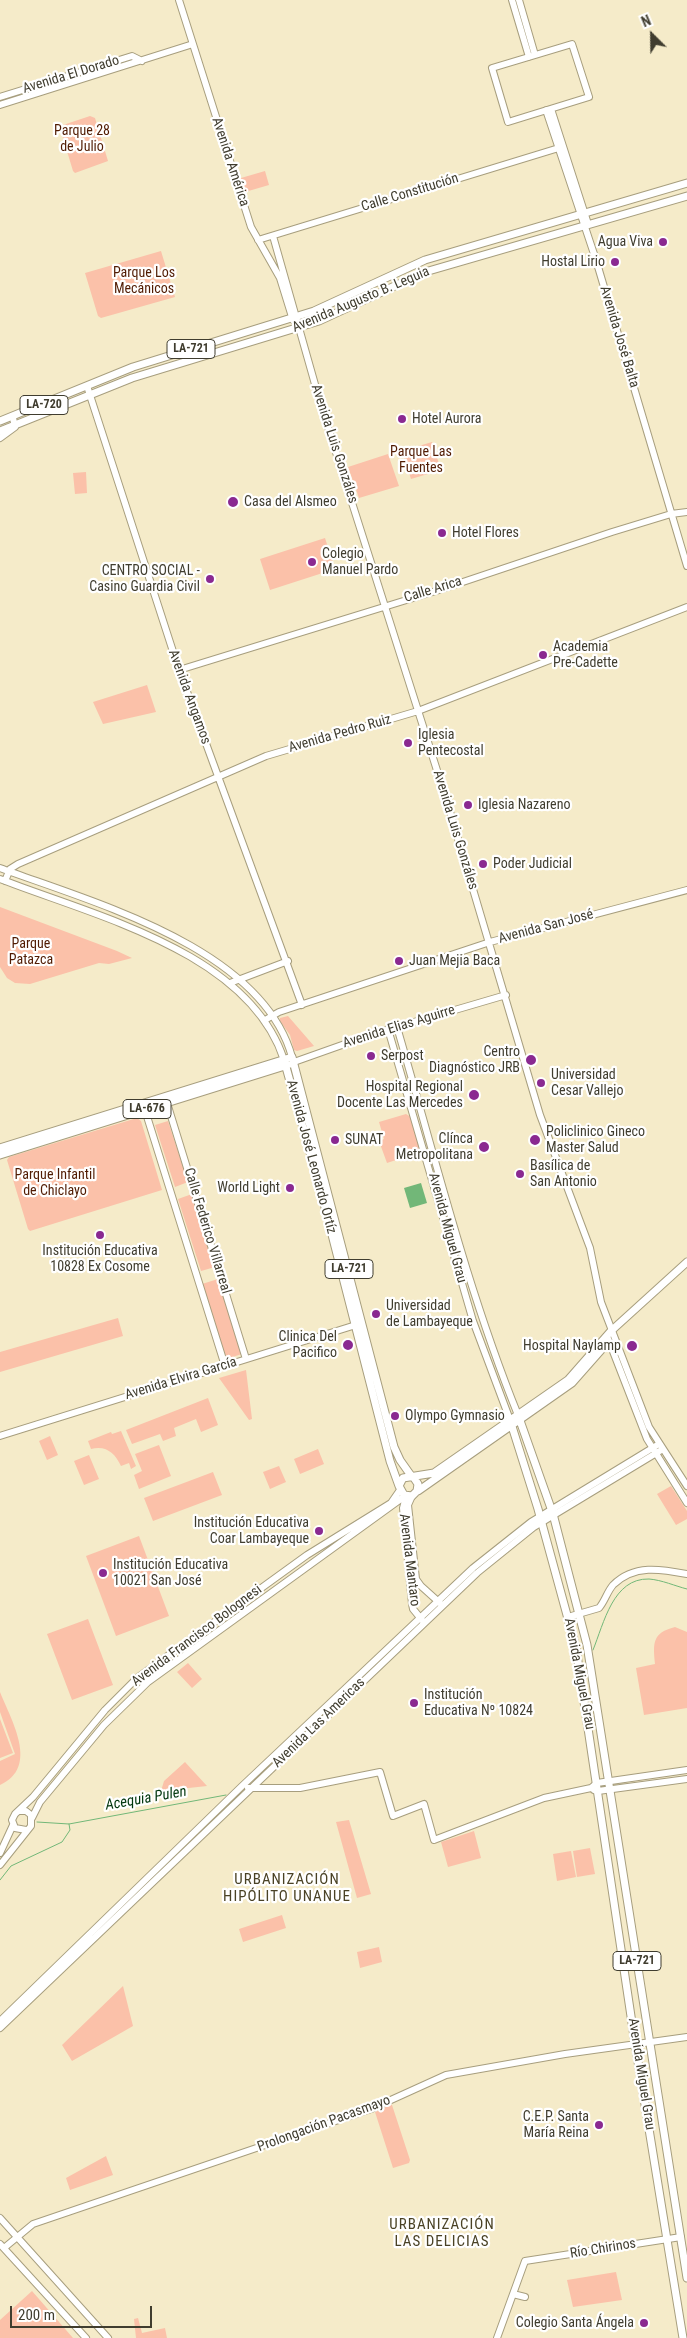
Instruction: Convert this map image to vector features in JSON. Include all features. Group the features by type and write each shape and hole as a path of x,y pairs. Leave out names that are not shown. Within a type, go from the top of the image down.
{"main road":[{"name":"Avenida Augusto B. Leguia","path":"0,422 151,361 295,318 425,260 687,183"},
{"name":"Avenida Augusto B. Leguia","path":"0,431 15,427 154,371 319,321 413,277 478,256 687,196"},
{"path":"474,246 478,256"},
{"name":"LA-676","path":"0,1155 167,1103 293,1059"},
{"name":"Avenida José Leonardo Ortíz","path":"293,1059 359,1324 407,1493"},
{"name":"LA-676","path":"0,1148 285,1063"},
{"name":"Avenida José Leonardo Ortíz","path":"285,1063 338,1240"},
{"name":"Avenida Francisco Bolognesi","path":"519,1418 568,1380 610,1336 687,1262"},
{"name":"Avenida Francisco Bolognesi","path":"511,1423 407,1493 404,1478 434,1472 578,1378 610,1336 687,1268"},
{"name":"Avenida José Leonardo Ortíz","path":"359,1324 400,1460 413,1477"},
{"name":"Avenida Miguel Grau","path":"519,1418 552,1512 587,1645 687,2278"},
{"name":"Avenida Miguel Grau","path":"511,1423 541,1519 568,1617 580,1670 595,1787 682,2338"},
{"path":"400,1460 419,1472 434,1472"},
{"name":"LA-721","path":"407,1493 418,1484 413,1477"}],"street":[{"name":"Avenida América","path":"179,0 251,228 280,278 295,318"},
{"path":"512,0 532,56"},
{"path":"519,0 532,56"},
{"name":"Avenida El Dorado","path":"0,105 193,44"},
{"path":"572,44 589,97 508,122 492,68 532,56 572,44"},
{"name":"Avenida El Dorado","path":"0,98 132,56 142,61"},
{"name":"Avenida José Balta","path":"548,109 586,225 687,566"},
{"name":"Calle Constitución","path":"258,240 560,147"},
{"path":"273,236 295,318"},
{"name":"Avenida Luis Gonzáles","path":"295,318 386,604 490,942 540,1115 590,1248 610,1336"},
{"name":"Avenida Angamos","path":"87,386 179,670 217,776 288,961 302,1004"},
{"path":"0,438 15,427 12,418"},
{"name":"Calle Arica","path":"179,670 386,604 439,590 671,514 687,512"},
{"name":"Avenida Pedro Ruiz","path":"8,872 18,864 217,776 282,751 418,711 687,607"},
{"path":"0,868 167,932 192,946 240,979"},
{"path":"8,872 2,880 146,934 185,954 230,983 288,961"},
{"name":"Avenida San José","path":"265,1020 302,1004 490,942 687,890"},
{"name":"LA-721","path":"240,979 260,999 273,1016 282,1030 293,1059"},
{"name":"LA-721","path":"230,983 265,1020 274,1033 285,1063"},
{"name":"Avenida Elias Aguirre","path":"293,1059 506,995"},
{"name":"Avenida Miguel Grau","path":"397,1027 469,1278 484,1325 519,1418"},
{"name":"Avenida Miguel Grau","path":"388,1029 426,1154 467,1304 511,1423"},
{"name":"Calle Federico Villarreal","path":"167,1103 246,1359"},
{"name":"Calle Federico Villarreal","path":"145,1110 225,1366"},
{"name":"Avenida Elvira García","path":"0,1436 359,1324"},
{"path":"610,1336 648,1427 687,1486"},
{"path":"610,1336 643,1430 687,1503"},
{"name":"Avenida Las Americas","path":"0,2028 250,1789 495,1550 552,1512 661,1446"},
{"name":"Avenida Francisco Bolognesi","path":"32,1818 40,1802 104,1725 142,1687 166,1667 387,1510 407,1493"},
{"name":"Avenida Francisco Bolognesi","path":"20,1811 105,1710 137,1678 307,1555 407,1493"},
{"name":"Avenida Mantaro","path":"407,1493 402,1506 413,1609 422,1620"},
{"name":"Avenida Mantaro","path":"407,1493 416,1579 439,1604"},
{"path":"387,1510 399,1508 404,1518"},
{"path":"568,1617 599,1608 613,1586 630,1574 658,1569 687,1574"},
{"path":"411,1589 414,1586 421,1586"},
{"path":"409,1628 413,1609"},
{"name":"Avenida Las Americas","path":"0,2021 241,1787 409,1628 422,1620"},
{"path":"610,1785 687,1770"},
{"path":"241,1787 250,1789 300,1788 380,1772 393,1816 424,1804 434,1840 544,1798 595,1787 687,1778"},
{"path":"0,1853 13,1826 13,1817 20,1811 26,1811 32,1818 31,1826 0,1865"},
{"path":"13,1826 20,1831 26,1830"},
{"name":"Prolongación Pacasmayo","path":"2,2246 33,2224 371,2109 446,2075 635,2043 687,2037"},
{"path":"0,2218 108,2338"},
{"name":"Río Chirinos","path":"513,2294 525,2262 681,2237"},
{"path":"2,2246 86,2338"},
{"path":"497,2338 513,2294 525,2297"}],"green space":[{"name":"Parque 28 de Julio","path":"90,116 95,118 108,161 75,173 60,128 63,125"},
{"path":"265,171 269,185 245,192 241,178"},
{"name":"Parque Los Mecánicos","path":"161,251 175,297 101,318 98,316 85,273"},
{"name":"Parque Las Fuentes","path":"432,442 441,470 411,479 402,451"},
{"path":"388,454 399,486 359,498 348,467"},
{"path":"86,472 87,493 75,494 73,473"},
{"path":"325,538 335,569 270,590 260,559"},
{"path":"147,685 156,712 103,724 93,702"},
{"name":"Parque Patazca","path":"0,907 132,958 109,964 99,963 30,984 15,983 7,978 0,967"},
{"path":"288,1016 314,1046 297,1051 294,1050 290,1035 280,1021 280,1018"},
{"path":"406,1114 411,1117 420,1150 417,1153 387,1163 379,1141 384,1139 379,1122"},
{"name":"Parque Infantil de Chiclayo","path":"137,1118 141,1121 162,1190 30,1231 7,1160 9,1157"},
{"path":"168,1121 188,1182 175,1187 155,1125"},
{"path":"192,1194 215,1267 201,1271 178,1199"},
{"path":"218,1279 242,1354 226,1359 202,1284"},
{"path":"118,1318 123,1336 0,1372 0,1352"},
{"path":"246,1370 252,1419 249,1420 219,1378"},
{"path":"208,1398 218,1425 201,1432 196,1419 174,1428 176,1436 163,1441 160,1434 132,1444 126,1430"},
{"path":"121,1431 136,1466 131,1469 129,1463 121,1466 116,1457 106,1449 91,1449 88,1441 111,1432 112,1434"},
{"path":"50,1436 58,1455 47,1460 39,1441"},
{"path":"159,1445 171,1476 139,1489 134,1475 142,1471 135,1454"},
{"path":"318,1449 324,1464 300,1474 294,1459"},
{"path":"89,1455 99,1479 84,1485 74,1461"},
{"path":"279,1466 286,1482 270,1489 263,1472"},
{"path":"213,1472 222,1495 153,1521 144,1498"},
{"path":"671,1486 687,1511 687,1519 676,1525 657,1494"},
{"path":"139,1536 169,1616 116,1636 86,1556"},
{"path":"88,1619 113,1685 72,1700 47,1634"},
{"path":"675,1627 687,1632 687,1708 644,1715 636,1668 655,1664 654,1645 658,1636 667,1629"},
{"path":"188,1663 202,1679 192,1688 177,1672"},
{"path":"0,1692 15,1729 20,1755 18,1767 12,1777 0,1785 0,1761 15,1754 0,1712"},
{"path":"0,1719 13,1753 0,1758"},
{"path":"185,1762 207,1786 161,1791 164,1781"},
{"path":"349,1820 371,1894 357,1898 336,1822"},
{"path":"474,1831 481,1858 448,1867 441,1842"},
{"path":"590,1848 595,1874 577,1877 573,1851"},
{"path":"571,1851 576,1877 557,1881 553,1854"},
{"path":"282,1915 286,1928 243,1942 239,1929"},
{"path":"379,1947 382,1962 360,1968 357,1952"},
{"path":"123,1986 133,2026 72,2061 62,2045"},
{"path":"392,2105 410,2160 409,2163 393,2168 375,2112"},
{"path":"106,2156 113,2175 70,2190 66,2178"},
{"path":"616,2272 622,2300 573,2307 567,2280"},
{"path":"32,2291 73,2338 0,2338 0,2320"},
{"path":"138,2318 142,2333 165,2328 167,2338 136,2338 134,2319"}],"shaded area":[{"path":"421,1183 427,1203 410,1208 404,1188"}],"waterway":[{"name":"Acequia Pulen","path":"593,1650 606,1615 618,1594 627,1586 637,1581 649,1579 687,1589"},
{"name":"Acequia Pulen","path":"37,1822 69,1824 226,1795"},
{"path":"0,1880 11,1866 62,1842 70,1830 69,1824"}],"place":[{"name":"Agua Viva","path":"663,242"},
{"name":"Hostal Lirio","path":"615,262"},
{"name":"Hotel Aurora","path":"402,419"},
{"name":"Casa del Alsmeo","path":"233,502"},
{"name":"Hotel Flores","path":"442,533"},
{"name":"Colegio Manuel Pardo","path":"312,562"},
{"name":"CENTRO SOCIAL - Casino Guardia Civil","path":"210,579"},
{"name":"Academia Pre-Cadette","path":"543,655"},
{"name":"Iglesia Pentecostal","path":"408,743"},
{"name":"Iglesia Nazareno","path":"468,805"},
{"name":"Poder Judicial","path":"483,864"},
{"name":"Juan Mejia Baca","path":"399,961"},
{"name":"Serpost","path":"371,1056"},
{"name":"Centro Diagnóstico JRB","path":"531,1060"},
{"name":"Universidad Cesar Vallejo","path":"541,1083"},
{"name":"Hospital Regional Docente Las Mercedes","path":"474,1095"},
{"name":"SUNAT","path":"335,1140"},
{"name":"Policlinico Gineco Master Salud","path":"535,1140"},
{"name":"Clínca Metropolitana","path":"484,1147"},
{"name":"Basílica de San Antonio","path":"520,1174"},
{"name":"World Light","path":"290,1188"},
{"name":"Institución Educativa 10828 Ex Cosome","path":"100,1235"},
{"name":"Universidad de Lambayeque","path":"376,1314"},
{"name":"Clinica Del Pacifico","path":"348,1345"},
{"name":"Hospital Naylamp","path":"632,1346"},
{"name":"Olympo Gymnasio","path":"395,1416"},
{"name":"Institución Educativa Coar Lambayeque","path":"319,1531"},
{"name":"Institución Educativa 10021 San José","path":"103,1573"},
{"name":"Institución Educativa Nº 10824","path":"414,1703"},
{"name":"C.E.P. Santa María Reina","path":"599,2125"},
{"name":"Colegio Santa Ángela","path":"644,2323"}],"district":[{"name":"URBANIZACIÓN HIPÓLITO UNANUE","path":"287,1888"},
{"name":"URBANIZACIÓN LAS DELICIAS","path":"442,2234"}]}
